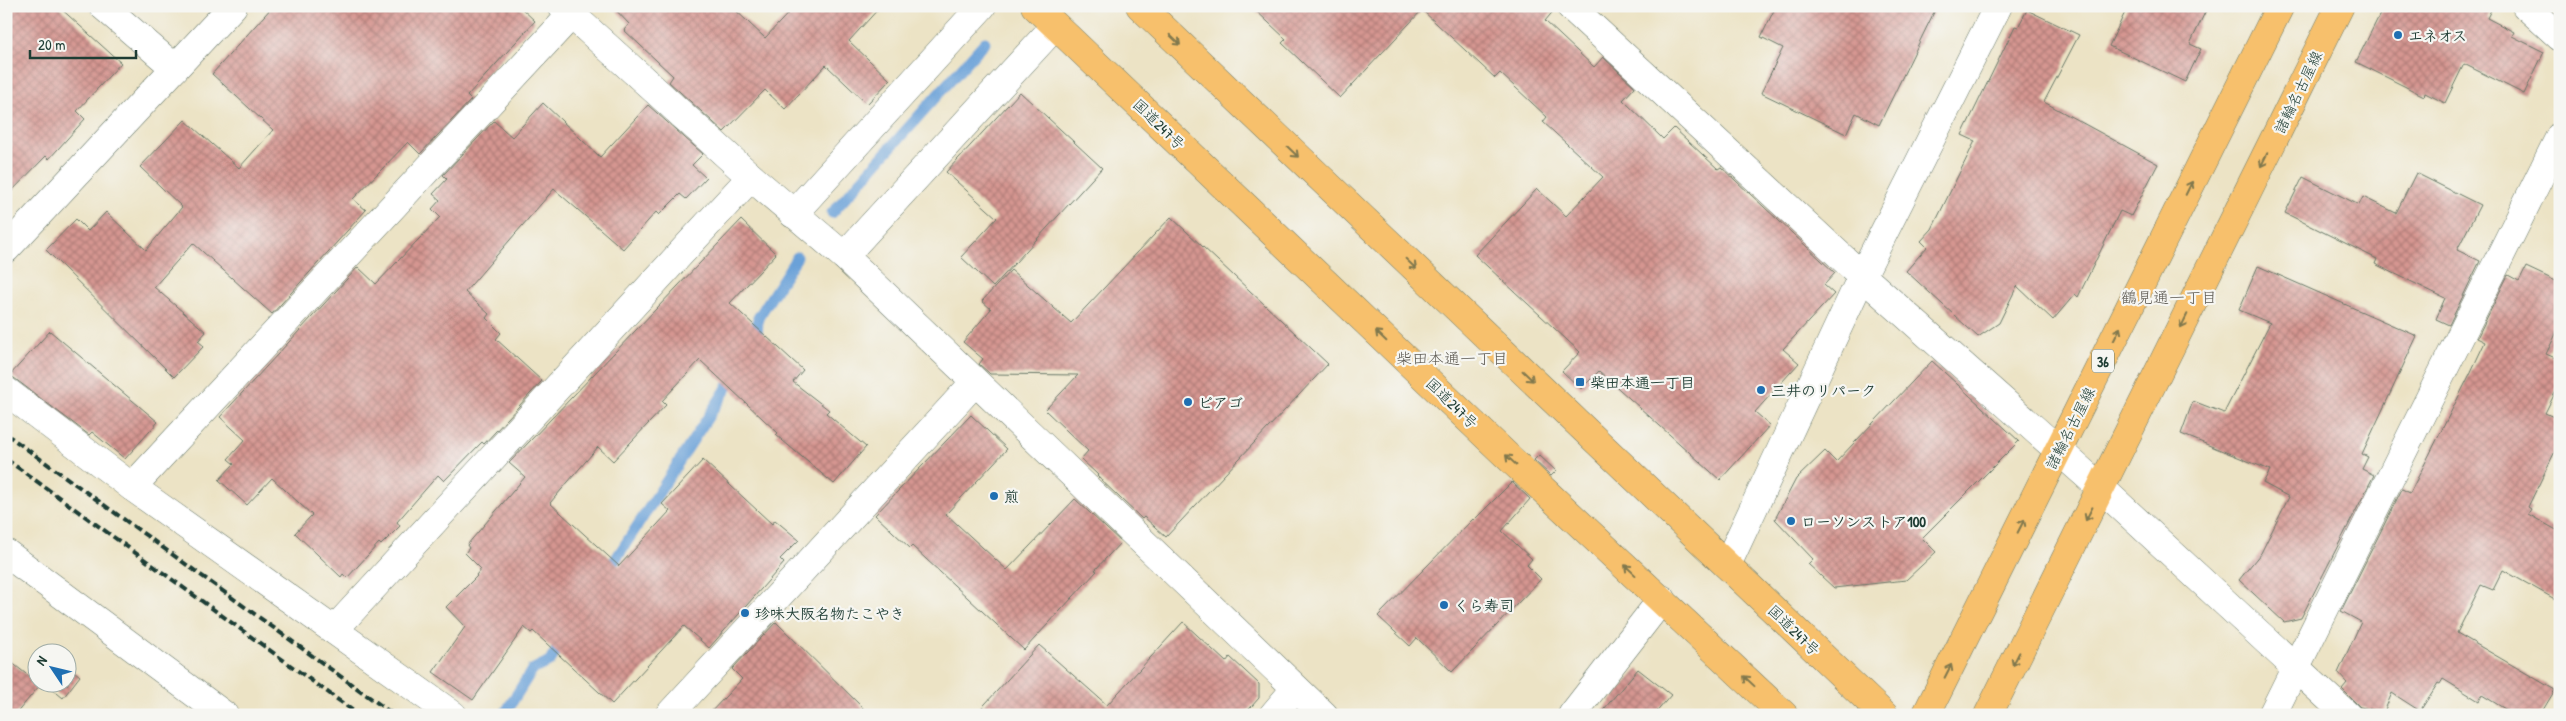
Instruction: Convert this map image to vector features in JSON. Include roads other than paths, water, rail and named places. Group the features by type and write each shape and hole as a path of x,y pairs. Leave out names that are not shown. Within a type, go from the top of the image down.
{"main road":[{"name":"国道247号","path":"1035,6 1505,454 1784,715"},
{"name":"国道247号","path":"1140,6 1884,715"},
{"name":"諸輪名古屋線","path":"1926,715 2280,6"},
{"name":"諸輪名古屋線","path":"1988,715 2102,489 2340,6"}],"street":[{"path":"102,6 175,68"},
{"path":"6,250 233,6"},
{"path":"793,214 982,6"},
{"path":"1570,6 1862,276 2102,489 2347,715"},
{"path":"1726,565 1862,276 1998,6"},
{"path":"2526,6 2560,37"},
{"path":"132,487 566,11 751,177 844,256 1324,715"},
{"path":"844,256 1055,26"},
{"path":"2272,715 2560,136"},
{"path":"334,630 751,177"},
{"path":"669,715 975,382"},
{"path":"6,391 132,487 453,715"},
{"path":"6,553 224,715"},
{"path":"1572,715 1662,599"},
{"path":"1273,715 1295,689"}],"waterway":[{"path":"832,213 985,42"},
{"path":"755,343 757,340 758,318 797,257"},
{"path":"606,574 736,374"},
{"path":"504,715 532,670 550,661 563,640"}],"railway":[{"path":"6,434 394,715"},
{"path":"6,459 359,715"}],"place":[{"name":"エネオス","path":"2398,35"},
{"name":"柴田本通一丁目","path":"1580,382"},
{"name":"三井のリパーク","path":"1761,390"},
{"name":"ピアゴ","path":"1188,402"},
{"name":"煎","path":"994,496"},
{"name":"ローソンストア100","path":"1791,521"},
{"name":"くら寿司","path":"1444,605"},
{"name":"珍味大阪名物たこやき","path":"745,613"}],"district":[{"name":"鶴見通一丁目","path":"2169,297"},
{"name":"柴田本通一丁目","path":"1452,358"}]}
